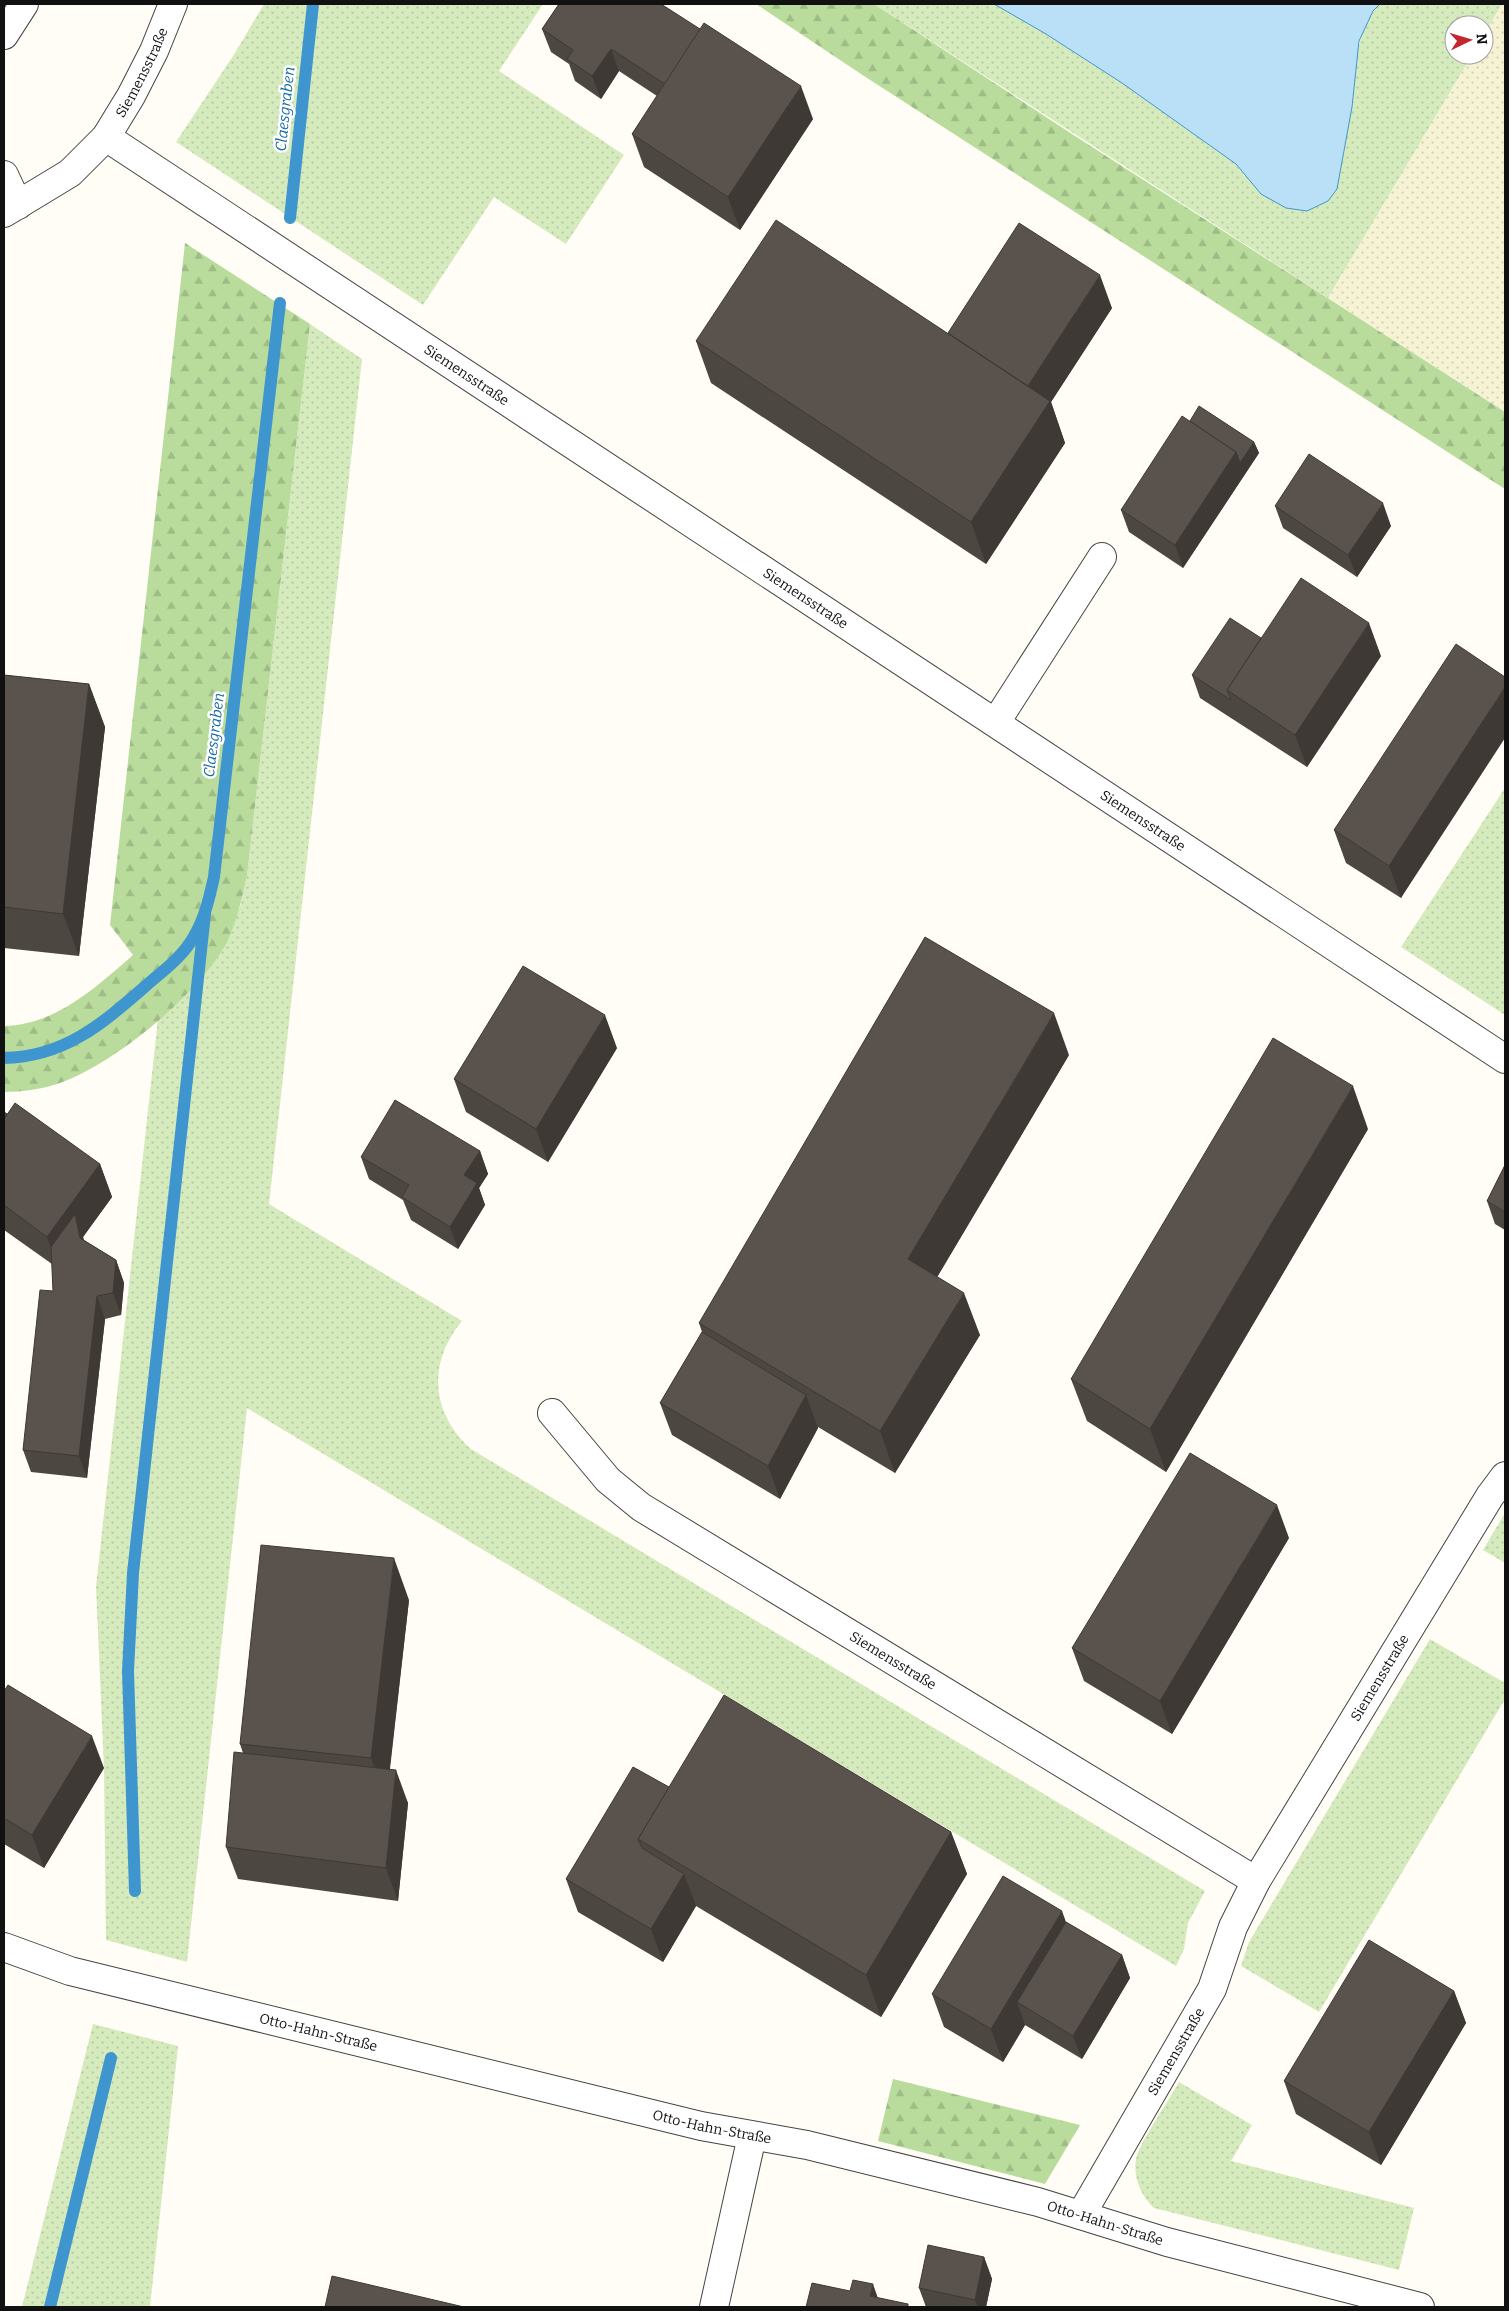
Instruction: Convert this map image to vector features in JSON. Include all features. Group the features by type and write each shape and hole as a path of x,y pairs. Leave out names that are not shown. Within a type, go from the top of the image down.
{"street":[{"path":"4,34 24,4"},
{"name":"Siemensstraße","path":"11,209 70,173 106,137 131,96 150,58 172,4"},
{"name":"Siemensstraße","path":"106,137 1505,1059"},
{"path":"4,175 11,209"},
{"path":"996,722 1102,557"},
{"name":"Siemensstraße","path":"552,1413 608,1480 640,1507 1256,1881"},
{"name":"Siemensstraße","path":"1081,2215 1212,1989 1233,1926 1256,1881 1490,1496 1505,1476"},
{"name":"Otto-Hahn-Straße","path":"4,1947 70,1971 701,2126 807,2145 1038,2202 1167,2242 1420,2307"},
{"path":"714,2307 752,2136"}],"shaded area":[{"path":"1502,4 1505,4 1505,412 1328,298 1466,65 1494,65 1494,18"}],"green space":[{"path":"264,4 543,4 499,71 624,155 566,244 494,197 423,305 176,142 235,53"},
{"path":"756,4 874,4 1072,134 1505,412 1505,489 864,76"},
{"path":"874,4 994,4 1046,34 1122,83 1236,164 1245,176 1352,107 1361,39 1371,14 1380,4 1502,4 1494,18 1494,15 1444,15 1444,65 1466,65 1328,298"},
{"path":"185,243 310,324 247,876 236,918 227,942 214,962 177,1004 130,1043 106,1060 82,1073 47,1087 4,1092 4,1026 23,1024 58,1012 90,991 133,955 110,925"},
{"path":"310,324 362,359 269,1204 462,1321 451,1337 443,1354 439,1370 438,1387 441,1404 448,1420 471,1449 1205,1891 1188,1923 1184,1949 1176,1966 247,1408 187,1962 106,1940 104,1768 96,1587 158,1019 189,991 240,907 247,876"},
{"path":"1505,788 1505,1015 1401,947"},
{"path":"1505,1513 1505,1563 1483,1550"},
{"path":"1430,1639 1505,1683 1505,1699 1319,2012 1241,1966 1249,1942"},
{"path":"93,2024 178,2046 150,2307 22,2307"},
{"path":"893,2079 1080,2125 1045,2184 878,2141"},
{"path":"1179,2082 1252,2125 1231,2161 1414,2208 1399,2270 1154,2208 1145,2198 1139,2186 1135,2166 1136,2159 1149,2132"}],"water":[{"path":"994,4 1380,4 1373,11 1359,41 1352,107 1337,189 1328,201 1307,211 1286,208 1261,194 1236,164 1122,83 1046,34"}],"building":[{"path":"559,4 661,4 700,29 665,84 611,49 592,76 567,59 573,50 542,29"},
{"path":"704,23 801,86 728,197 632,134"},
{"path":"776,220 1050,401 971,522 696,341"},
{"path":"1019,223 1100,275 1028,386 948,333"},
{"path":"1199,406 1254,442 1240,463 1236,452 1190,421"},
{"path":"1182,416 1236,452 1175,545 1121,510"},
{"path":"1309,454 1383,503 1348,555 1275,506"},
{"path":"1301,578 1369,623 1295,735 1227,690"},
{"path":"1230,618 1261,638 1227,690 1231,700 1192,675"},
{"path":"1456,644 1505,677 1505,687 1389,866 1334,830"},
{"path":"4,675 89,684 63,914 4,907"},
{"path":"925,937 1054,1013 908,1259 964,1293 880,1431 699,1323"},
{"path":"523,966 605,1015 536,1129 454,1079"},
{"path":"1273,1038 1353,1086 1150,1429 1071,1379"},
{"path":"395,1100 480,1151 464,1175 477,1183 450,1227 402,1197 409,1185 361,1157"},
{"path":"15,1103 100,1164 47,1237 4,1205 4,1119"},
{"path":"1505,1165 1505,1212 1487,1201"},
{"path":"75,1214 80,1238 116,1260 113,1293 97,1296 79,1456 23,1450 40,1290 53,1291 51,1247"},
{"path":"702,1332 806,1395 768,1466 660,1403"},
{"path":"1190,1453 1277,1505 1160,1701 1072,1648"},
{"path":"261,1545 394,1558 371,1758 240,1744"},
{"path":"8,1685 92,1736 32,1835 4,1818 4,1691"},
{"path":"724,1695 951,1832 866,1975 638,1839"},
{"path":"234,1752 396,1770 386,1868 226,1847"},
{"path":"633,1767 669,1787 638,1839 642,1848 684,1874 651,1929 566,1879"},
{"path":"1003,1876 1062,1911 991,2029 932,1994"},
{"path":"1066,1922 1122,1955 1073,2036 1017,2002"},
{"path":"1369,1940 1454,1991 1369,2132 1284,2081"},
{"path":"928,2245 984,2257 975,2300 919,2288"},
{"path":"332,2276 464,2307 325,2307"},
{"path":"853,2280 873,2284 870,2296 908,2304 908,2307 806,2307 812,2283 850,2291"}],"waterway":[{"name":"Claesgraben","path":"290,218 313,4"},
{"name":"Claesgraben","path":"4,1058 26,1056 46,1051 83,1035 99,1024 179,957 189,945 204,916 214,877 280,303"},
{"path":"135,1891 128,1671 133,1573 205,914"},
{"path":"50,2307 111,2058"}]}
